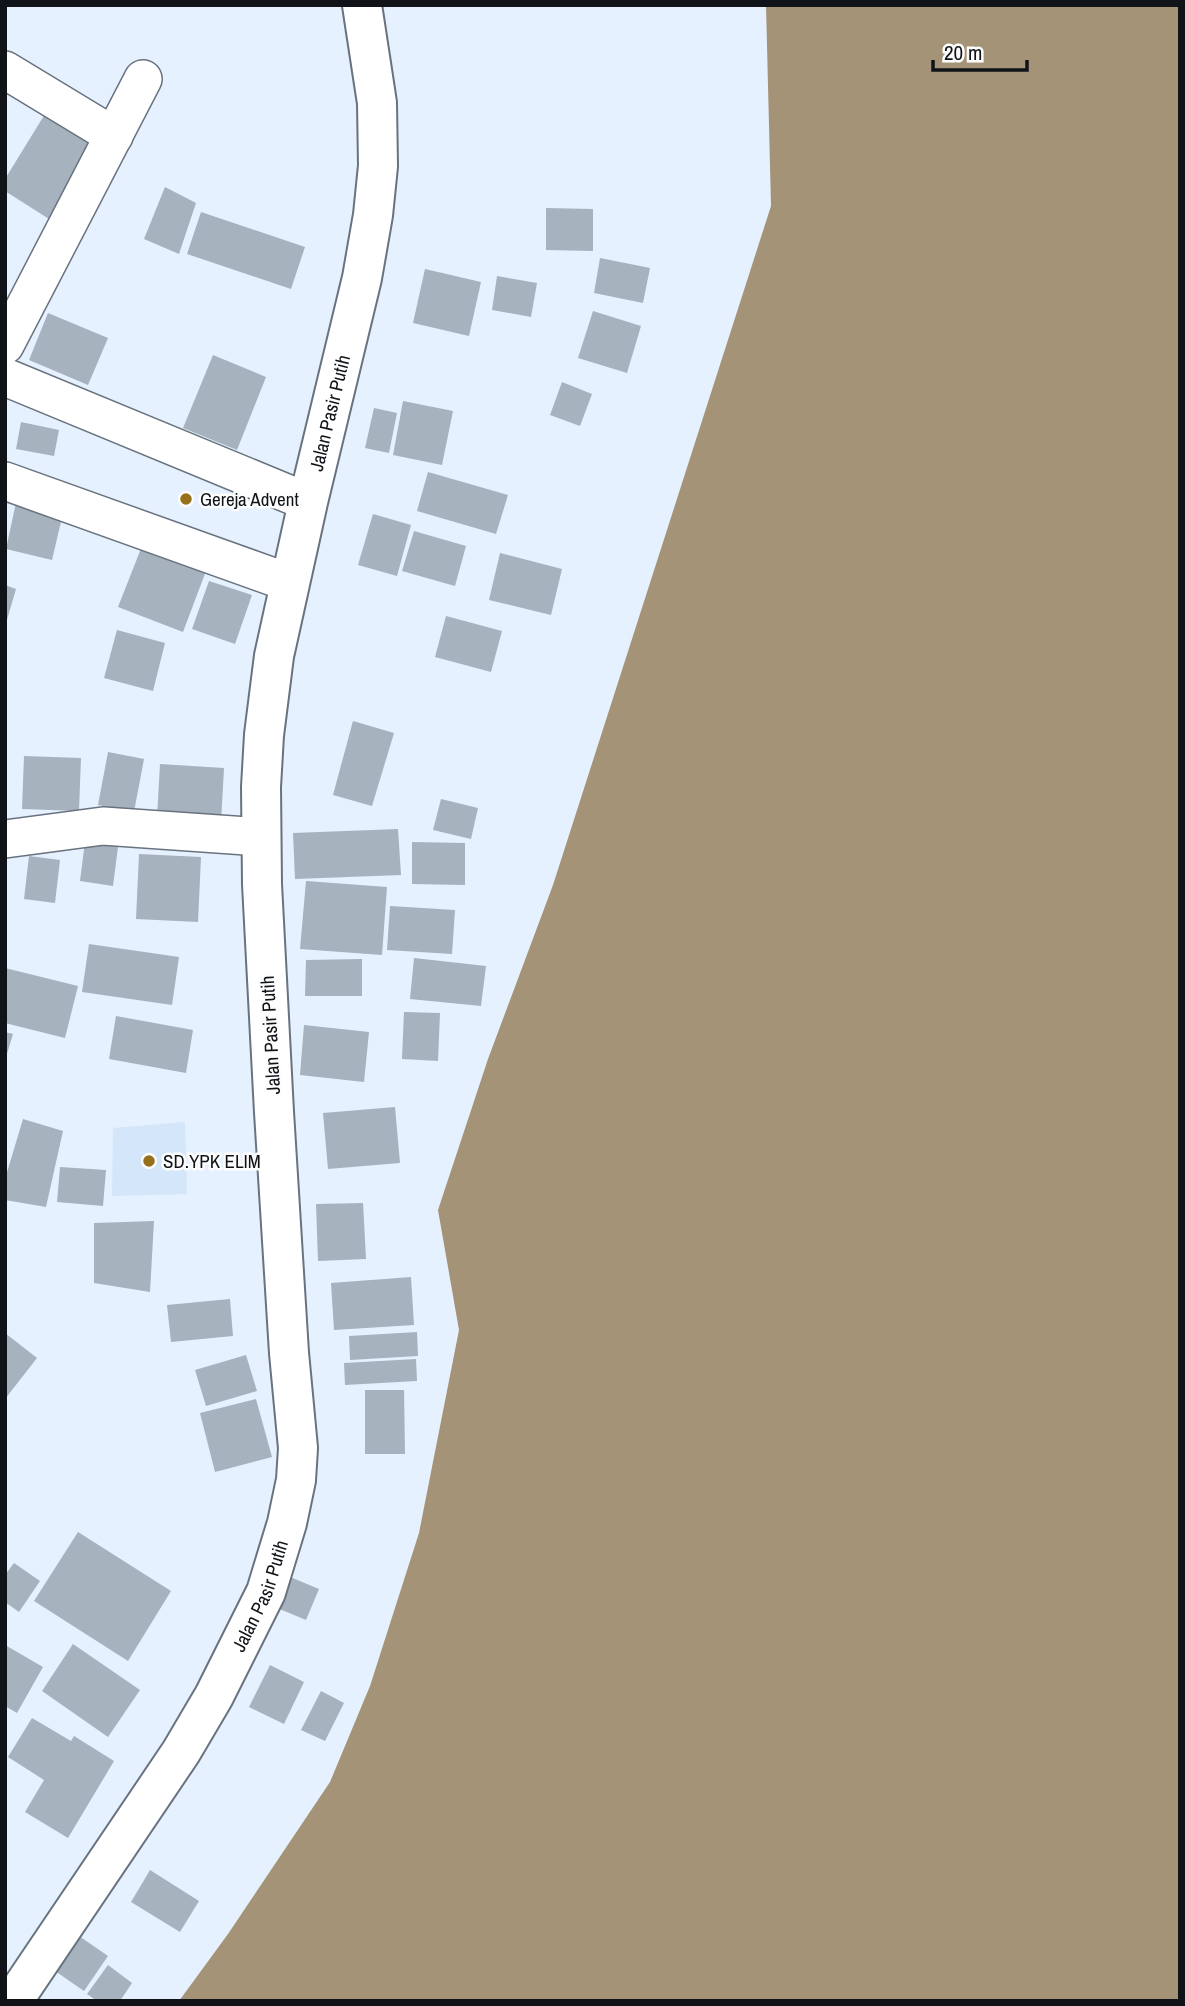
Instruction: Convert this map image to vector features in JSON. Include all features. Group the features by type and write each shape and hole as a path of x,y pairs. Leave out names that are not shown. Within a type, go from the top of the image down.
{"main road":[{"name":"Jalan Pasir Putih","path":"13,2001 181,1752 214,1696 266,1592 287,1523 296,1480 298,1448 289,1353 261,838 261,787 274,656 362,278 376,192 377,103 362,5"}],"street":[{"path":"5,70 114,136"},
{"path":"5,345 143,79"},
{"path":"5,377 308,502"},
{"path":"5,481 290,583"},
{"path":"5,839 103,826 261,838"}],"shaded area":[{"path":"766,5 1180,5 1180,2001 179,2001 228,1934 330,1782 370,1686 419,1533 459,1330 438,1210 488,1059 553,885 771,206"},
{"name":"SD.YPK ELIM","path":"185,1122 187,1194 112,1196 113,1128"}],"building":[{"path":"45,114 94,145 49,219 5,191 5,179"},
{"path":"165,187 196,203 179,254 144,239"},
{"path":"546,208 593,209 593,251 546,250"},
{"path":"201,212 305,247 291,289 187,254"},
{"path":"600,258 650,268 643,303 594,293"},
{"path":"425,269 481,282 469,336 413,323"},
{"path":"497,276 537,283 531,317 492,310"},
{"path":"593,311 641,326 627,373 578,358"},
{"path":"48,313 108,338 88,385 29,360"},
{"path":"213,355 266,377 237,450 183,428"},
{"path":"562,382 592,394 580,426 550,415"},
{"path":"403,401 453,411 442,465 393,455"},
{"path":"374,408 397,413 389,453 365,448"},
{"path":"21,422 59,430 54,456 16,449"},
{"path":"428,472 508,495 496,534 417,511"},
{"path":"17,498 64,509 52,560 6,549"},
{"path":"373,514 411,525 397,576 358,565"},
{"path":"414,531 466,546 455,586 402,571"},
{"path":"142,546 206,571 183,632 118,607"},
{"path":"500,553 562,569 551,615 489,600"},
{"path":"209,581 252,595 235,644 192,629"},
{"path":"5,585 16,589 6,623 5,623"},
{"path":"446,616 502,631 491,672 435,657"},
{"path":"117,630 165,643 153,691 104,678"},
{"path":"353,721 394,733 372,806 333,795"},
{"path":"108,752 144,759 134,812 98,805"},
{"path":"24,756 81,758 79,811 22,809"},
{"path":"160,764 224,768 221,822 157,818"},
{"path":"441,799 478,808 471,839 433,830"},
{"path":"398,829 401,875 295,879 293,833"},
{"path":"86,834 119,839 113,886 80,881"},
{"path":"412,842 465,843 465,885 412,884"},
{"path":"139,854 201,857 198,922 136,919"},
{"path":"29,856 60,860 55,903 24,899"},
{"path":"306,881 387,887 382,955 300,949"},
{"path":"390,906 455,910 452,954 387,950"},
{"path":"89,944 179,957 172,1005 82,992"},
{"path":"414,958 486,966 481,1006 410,999"},
{"path":"362,959 362,996 305,996 306,960"},
{"path":"5,968 78,986 65,1038 5,1023"},
{"path":"404,1012 440,1013 438,1061 402,1059"},
{"path":"116,1016 193,1030 186,1073 109,1059"},
{"path":"304,1025 369,1032 364,1082 300,1075"},
{"path":"5,1032 13,1034 6,1057 5,1057"},
{"path":"395,1107 400,1163 328,1169 323,1113"},
{"path":"23,1119 63,1131 46,1207 5,1200 5,1179"},
{"path":"60,1167 106,1170 103,1206 57,1202"},
{"path":"363,1203 366,1259 318,1261 316,1204"},
{"path":"154,1221 150,1292 94,1283 94,1223"},
{"path":"411,1277 414,1325 334,1330 331,1283"},
{"path":"230,1299 233,1336 171,1342 167,1305"},
{"path":"417,1332 418,1356 350,1360 349,1336"},
{"path":"5,1333 37,1358 5,1399"},
{"path":"246,1355 257,1391 206,1406 195,1370"},
{"path":"416,1359 417,1381 345,1385 344,1363"},
{"path":"365,1390 404,1390 405,1454 365,1454"},
{"path":"256,1399 272,1457 215,1472 200,1413"},
{"path":"78,1532 171,1591 128,1661 34,1601"},
{"path":"14,1563 40,1581 19,1612 5,1602 5,1575"},
{"path":"283,1574 319,1589 306,1620 270,1605"},
{"path":"73,1644 140,1690 108,1737 42,1691"},
{"path":"5,1645 43,1667 17,1713 5,1706"},
{"path":"270,1665 304,1682 284,1724 249,1707"},
{"path":"321,1691 344,1703 325,1741 301,1730"},
{"path":"32,1718 71,1741 74,1736 114,1761 68,1838 25,1812 44,1780 8,1757"},
{"path":"150,1870 199,1901 180,1932 131,1902"},
{"path":"79,1936 108,1956 84,1991 55,1971"},
{"path":"108,1965 132,1983 120,2001 97,2001 87,1994"}],"place":[{"name":"Gereja Advent","path":"186,499"},
{"name":"SD.YPK ELIM","path":"149,1161"}]}
